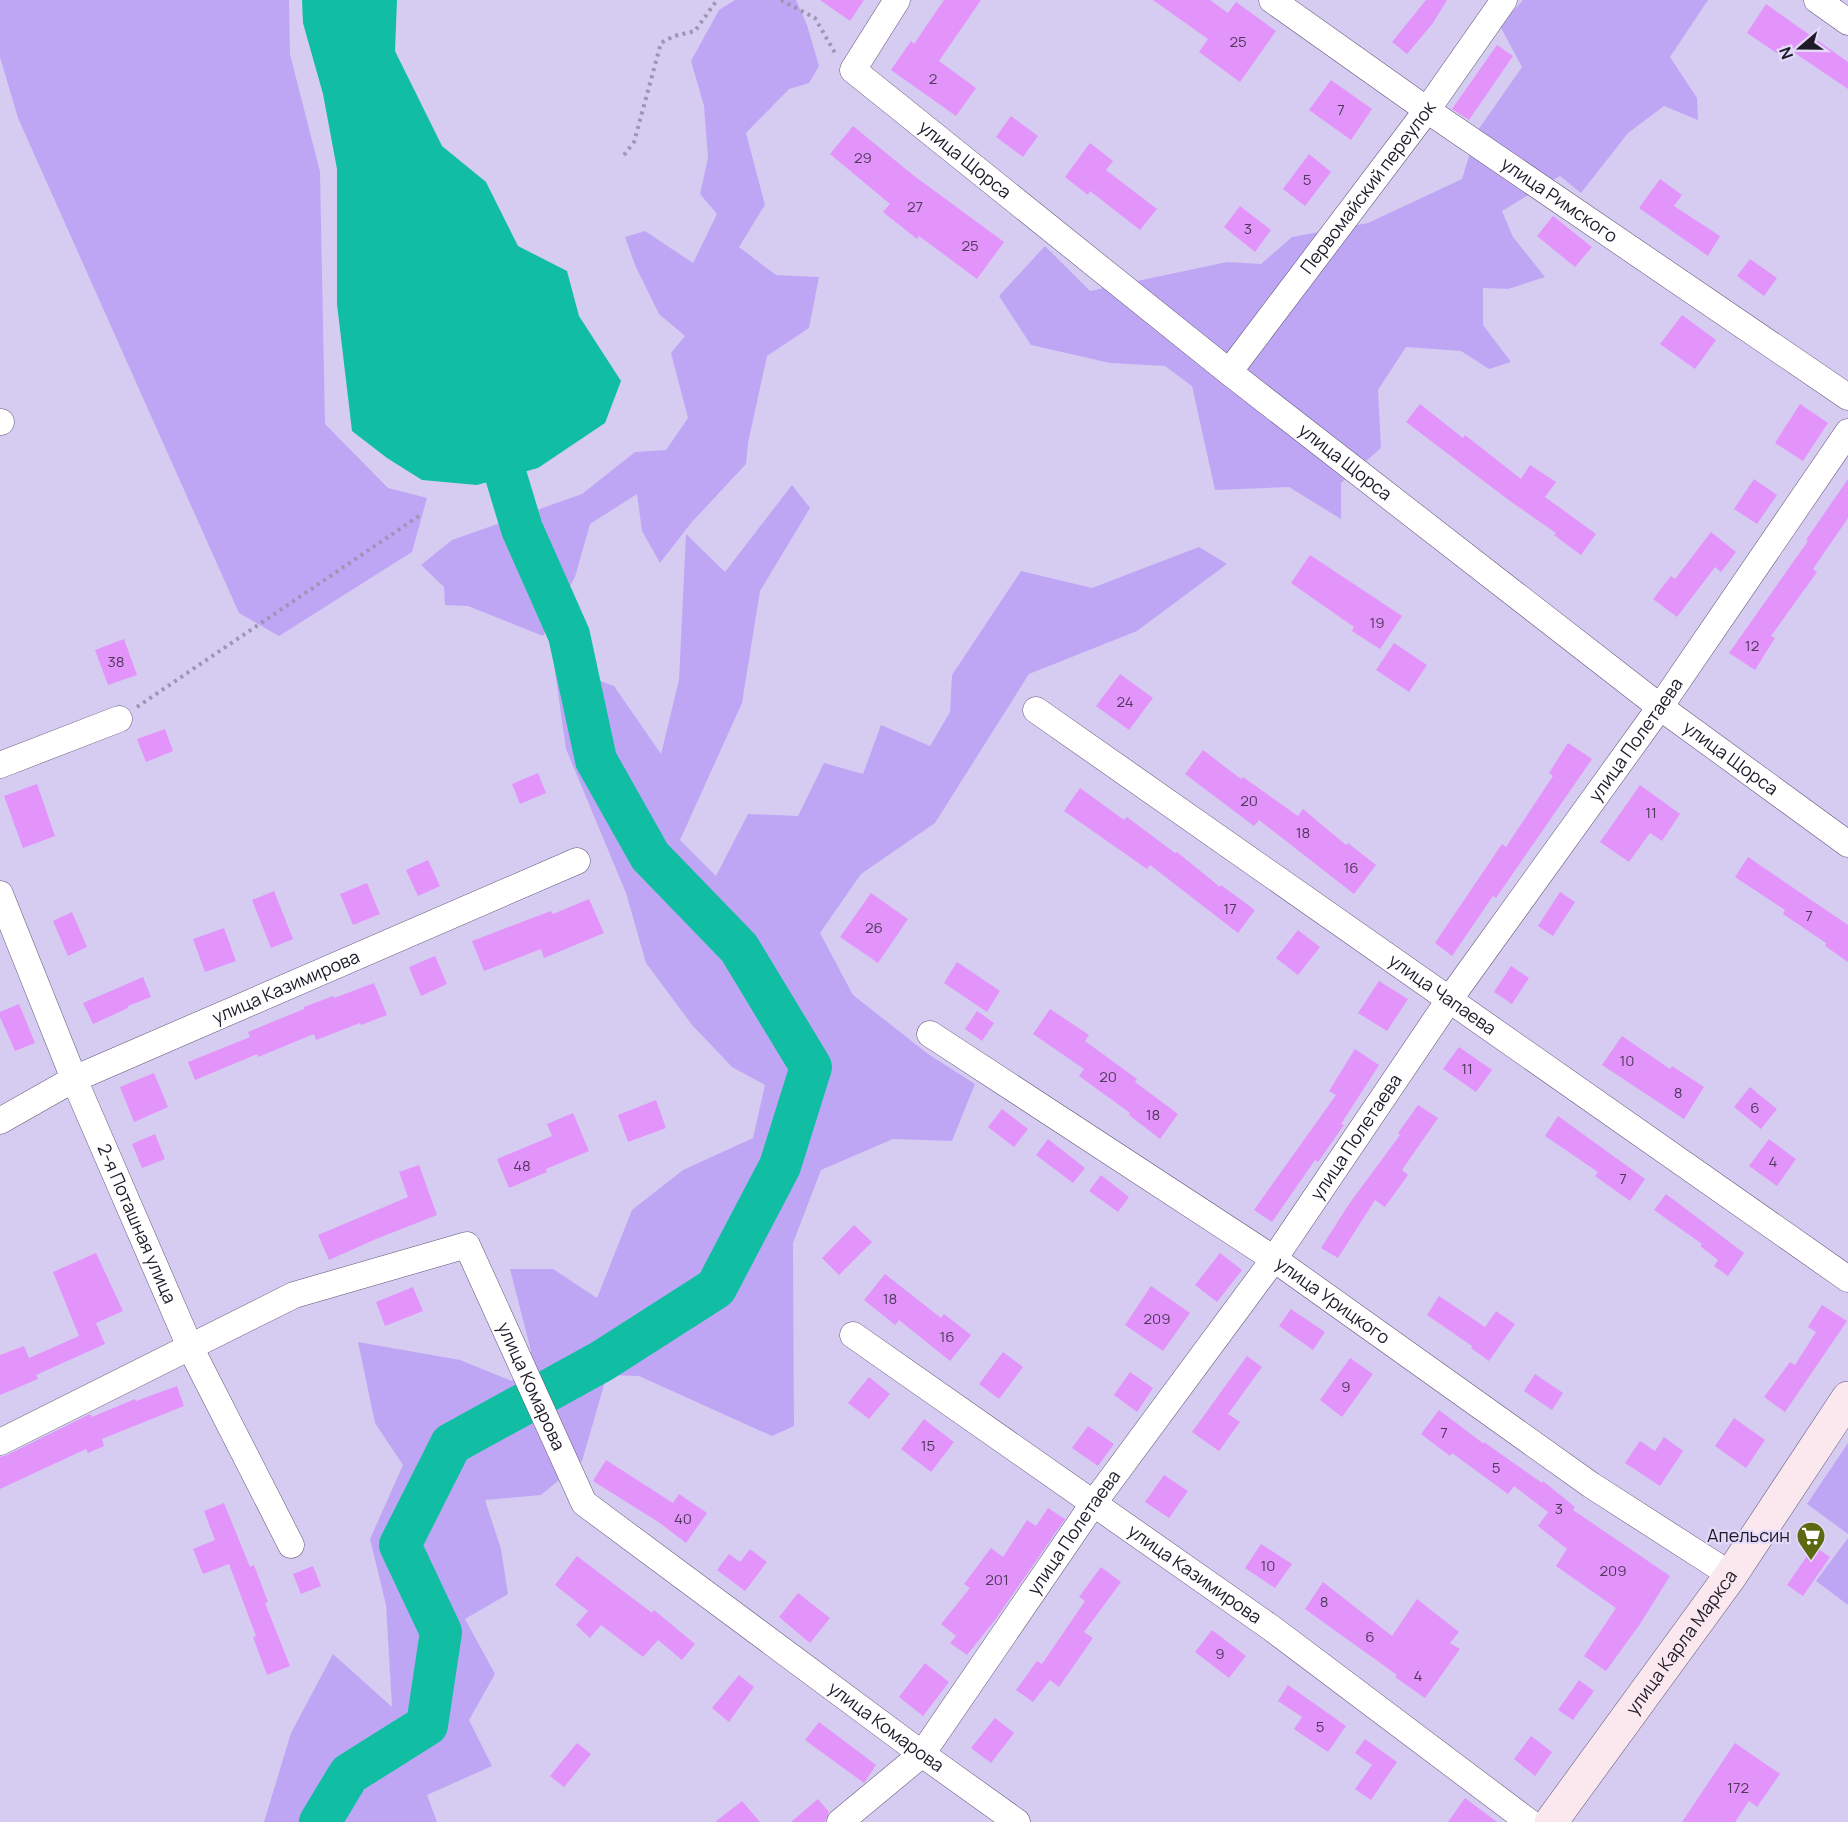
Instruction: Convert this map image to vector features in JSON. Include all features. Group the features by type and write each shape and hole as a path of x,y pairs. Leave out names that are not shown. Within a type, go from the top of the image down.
{"main road":[{"name":"улица Карла Маркса","path":"1551,1822 1731,1575 1848,1398"}],"street":[{"path":"853,70 897,0"},
{"name":"улица Римского","path":"1272,0 1427,110 1848,397"},
{"name":"Первомайский переулок","path":"1229,372 1427,110 1504,0"},
{"path":"1816,0 1848,22"},
{"name":"улица Щорса","path":"853,70 1229,372 1660,707 1848,844"},
{"name":"улица Полетаева","path":"840,1822 922,1754 1093,1504 1274,1259 1449,1000 1660,707 1848,432"},
{"name":"улица Чапаева","path":"1036,710 1848,1279"},
{"path":"0,765 119,719"},
{"name":"улица Казимирова","path":"0,1121 74,1079 577,861"},
{"name":"2-я Поташная улица","path":"0,894 74,1079 190,1347 291,1545"},
{"name":"улица Урицкого","path":"930,1034 1274,1259 1591,1485 1731,1575"},
{"name":"улица Комарова","path":"0,1442 294,1295 467,1245 584,1503 1017,1822"},
{"name":"улица Казимирова","path":"853,1335 1270,1627 1529,1822"}],"path":[{"path":"624,155 634,142 661,43 674,36 695,32 717,0"},
{"path":"781,0 815,18 838,58 853,70"},
{"path":"119,719 419,516"}],"shaded area":[{"path":"0,0 289,0 290,54 320,172 325,424 388,488 427,498 412,552 279,636 239,613 18,118 0,57"},
{"path":"302,0 397,0 395,51 442,146 486,182 518,246 567,271 579,316 621,381 605,423 538,468 477,485 422,480 387,458 352,431 337,304 337,169 323,94 303,23"},
{"path":"735,0 796,0 807,25 819,66 809,83 789,89 746,133 765,205 739,247 776,275 819,277 809,328 767,356 748,443 746,464 691,523 660,563 642,531 637,494 590,524 575,577 543,636 468,606 445,605 444,587 421,565 452,540 582,494 635,452 666,450 688,418 671,353 685,336 659,314 635,265 625,237 645,231 693,263 717,214 700,194 708,158 704,106 691,61 719,10"},
{"path":"1523,0 1708,0 1670,57 1697,98 1698,120 1664,106 1628,133 1581,193 1560,176 1502,211 1513,237 1545,277 1508,289 1483,288 1483,325 1511,362 1489,369 1461,351 1406,347 1378,390 1381,448 1341,483 1341,519 1289,487 1215,490 1192,386 1165,366 1110,363 1031,345 999,296 1045,246 1090,291 1227,262 1261,264 1292,237 1368,223 1462,179 1476,133 1522,67 1500,26"},
{"path":"792,485 810,508 760,591 742,703 680,840 716,876 748,814 798,816 824,763 863,774 881,725 930,746 950,712 952,675 1021,571 1092,588 1199,547 1227,564 1137,631 1029,674 935,823 861,874 820,933 853,995 928,1054 975,1084 952,1141 893,1139 821,1170 793,1243 794,1426 772,1436 639,1376 607,1375 582,1461 541,1495 485,1500 501,1549 508,1594 465,1619 495,1674 469,1720 492,1766 427,1795 437,1822 264,1822 291,1733 333,1654 392,1707 386,1605 370,1539 403,1465 375,1423 358,1342 460,1360 512,1381 531,1351 510,1269 553,1269 597,1298 632,1210 683,1170 753,1138 765,1085 732,1067 692,1025 646,963 626,893 566,749 554,664 614,686 661,754 679,680 686,534 725,572"},
{"path":"1848,1443 1848,1534 1807,1504"},
{"path":"1848,1538 1848,1605 1816,1581"}],"building":[{"path":"820,0 864,0 850,21"},
{"path":"944,0 981,0 939,61 976,88 956,116 891,70 911,41 914,44"},
{"path":"1153,0 1210,0 1228,13 1236,2 1276,31 1240,82 1199,52 1208,39"},
{"path":"1426,0 1447,0 1433,23 1407,54 1392,42"},
{"path":"1766,4 1848,62 1848,89 1783,45 1778,54 1747,33"},
{"path":"1497,45 1513,56 1469,120 1452,109"},
{"path":"1331,80 1372,109 1351,140 1309,110"},
{"path":"1011,116 1038,136 1023,157 996,137"},
{"path":"853,126 913,175 1004,242 977,279 919,236 917,239 883,212 890,204 830,154"},
{"path":"1090,143 1113,161 1106,170 1157,209 1140,230 1090,191 1088,195 1065,177"},
{"path":"1309,154 1331,172 1305,206 1283,189"},
{"path":"1660,179 1682,195 1674,206 1720,236 1708,256 1639,208"},
{"path":"1240,206 1271,230 1255,252 1224,227"},
{"path":"1553,216 1592,247 1575,267 1537,236"},
{"path":"1750,259 1777,278 1764,296 1737,276"},
{"path":"1682,315 1716,340 1695,369 1660,344"},
{"path":"1420,404 1463,438 1465,435 1521,479 1530,465 1556,482 1545,497 1596,534 1581,555 1554,535 1556,533 1406,422"},
{"path":"1800,404 1828,423 1803,461 1775,443"},
{"path":"1754,479 1777,495 1757,524 1734,509"},
{"path":"1848,479 1848,518 1813,569 1817,572 1771,636 1775,638 1755,670 1729,653 1808,541 1806,540"},
{"path":"1711,532 1736,552 1721,572 1715,567 1677,617 1653,599 1671,576 1675,579"},
{"path":"1310,555 1402,616 1380,649 1352,631 1354,627 1291,583"},
{"path":"124,639 137,675 108,685 95,650"},
{"path":"1394,643 1427,665 1409,692 1376,670"},
{"path":"1120,674 1153,698 1129,730 1096,706"},
{"path":"165,729 173,751 146,762 137,739"},
{"path":"1568,743 1592,759 1496,898 1493,896 1452,956 1435,943 1502,844 1506,847 1553,776 1549,773"},
{"path":"1203,750 1241,779 1243,777 1298,816 1303,809 1346,845 1348,843 1376,865 1354,894 1259,820 1254,826 1185,774"},
{"path":"538,773 546,793 520,804 512,784"},
{"path":"37,784 55,836 23,848 4,796"},
{"path":"1640,785 1680,814 1662,841 1650,833 1629,862 1600,842"},
{"path":"1080,788 1124,820 1127,817 1175,853 1177,852 1220,887 1221,885 1255,910 1238,933 1150,865 1147,869 1064,811"},
{"path":"1748,857 1848,925 1848,962 1825,946 1826,943 1783,914 1785,910 1735,877"},
{"path":"428,860 440,886 418,896 406,870"},
{"path":"367,883 380,914 353,925 340,894"},
{"path":"274,891 293,939 271,948 252,900"},
{"path":"1560,892 1575,902 1553,936 1538,926"},
{"path":"871,893 908,919 878,963 840,937"},
{"path":"589,899 604,933 544,958 541,949 484,971 472,941 551,911 553,914"},
{"path":"72,912 87,947 68,956 53,921"},
{"path":"224,928 236,961 205,972 193,939"},
{"path":"1298,930 1320,947 1298,975 1276,958"},
{"path":"435,956 447,984 421,996 409,967"},
{"path":"957,962 1000,991 987,1012 944,983"},
{"path":"1511,966 1529,978 1512,1004 1494,992"},
{"path":"143,977 151,997 93,1024 83,1003"},
{"path":"1379,981 1408,999 1387,1031 1358,1013"},
{"path":"374,983 387,1015 316,1040 314,1034 258,1057 257,1054 195,1080 188,1062 250,1037 248,1032 304,1009 304,1007"},
{"path":"19,1004 35,1043 15,1051 0,1012"},
{"path":"1050,1009 1089,1035 1085,1041 1137,1079 1135,1082 1178,1114 1160,1139 1129,1115 1130,1113 1079,1076 1084,1069 1033,1034"},
{"path":"977,1011 994,1023 982,1041 965,1029"},
{"path":"1622,1036 1670,1069 1672,1066 1704,1087 1684,1119 1602,1065"},
{"path":"1459,1047 1492,1070 1476,1092 1443,1069"},
{"path":"1355,1049 1379,1065 1341,1124 1344,1125 1318,1162 1315,1160 1272,1222 1254,1210 1336,1095 1329,1091"},
{"path":"154,1073 168,1107 134,1122 120,1087"},
{"path":"1750,1087 1777,1109 1761,1129 1734,1107"},
{"path":"656,1100 666,1128 628,1142 618,1115"},
{"path":"1418,1105 1438,1118 1402,1170 1408,1175 1385,1207 1375,1200 1338,1258 1321,1248 1349,1204 1400,1135 1398,1133"},
{"path":"1002,1109 1028,1129 1014,1147 988,1127"},
{"path":"573,1113 589,1151 509,1188 497,1159 552,1136 547,1124"},
{"path":"1558,1116 1645,1179 1630,1201 1595,1176 1598,1172 1545,1136"},
{"path":"155,1134 165,1159 142,1168 132,1144"},
{"path":"1048,1139 1085,1168 1073,1183 1036,1155"},
{"path":"1769,1139 1796,1159 1777,1186 1749,1166"},
{"path":"419,1165 437,1215 329,1260 318,1235 408,1197 399,1172"},
{"path":"1101,1175 1129,1197 1118,1212 1089,1191"},
{"path":"1666,1194 1744,1253 1728,1276 1714,1266 1718,1260 1700,1246 1702,1244 1654,1210"},
{"path":"854,1225 872,1242 839,1275 822,1258"},
{"path":"96,1253 123,1311 96,1323 105,1344 36,1375 38,1379 0,1395 0,1355 24,1346 29,1358 79,1336 53,1272"},
{"path":"1220,1253 1242,1270 1217,1302 1195,1285"},
{"path":"885,1274 941,1318 944,1314 971,1335 950,1361 899,1320 895,1325 864,1300"},
{"path":"1151,1286 1190,1313 1163,1351 1125,1325"},
{"path":"413,1287 423,1311 385,1326 376,1302"},
{"path":"1439,1296 1485,1327 1496,1311 1515,1324 1489,1361 1471,1348 1472,1346 1427,1315"},
{"path":"1822,1305 1847,1321 1785,1412 1764,1397 1790,1362 1795,1365 1816,1332 1808,1327"},
{"path":"1291,1309 1325,1332 1313,1350 1279,1326"},
{"path":"1003,1352 1023,1367 999,1399 979,1384"},
{"path":"1247,1356 1262,1367 1228,1414 1240,1422 1219,1451 1192,1432"},
{"path":"1350,1358 1373,1374 1342,1417 1320,1400"},
{"path":"1130,1372 1153,1388 1137,1412 1114,1395"},
{"path":"1535,1374 1563,1393 1552,1410 1524,1391"},
{"path":"869,1377 890,1394 869,1419 848,1403"},
{"path":"177,1386 184,1406 102,1439 104,1446 88,1453 86,1449 0,1489 0,1457 90,1414 92,1417 135,1399 136,1401"},
{"path":"1439,1410 1484,1444 1484,1442 1542,1483 1543,1481 1575,1507 1573,1510 1670,1576 1640,1624 1606,1671 1584,1656 1616,1608 1556,1566 1567,1549 1538,1526 1548,1512 1514,1486 1508,1494 1452,1453 1450,1456 1421,1434"},
{"path":"1734,1418 1765,1440 1746,1468 1715,1446"},
{"path":"924,1419 954,1442 931,1472 901,1449"},
{"path":"1088,1426 1114,1444 1098,1466 1072,1448"},
{"path":"1664,1437 1683,1451 1660,1486 1625,1463 1640,1441 1655,1451"},
{"path":"606,1460 673,1503 679,1494 707,1513 686,1543 660,1523 593,1481"},
{"path":"1164,1475 1188,1491 1169,1518 1145,1502"},
{"path":"224,1503 250,1567 254,1565 268,1602 265,1603 290,1666 267,1675 253,1637 256,1636 229,1564 203,1574 193,1549 215,1540 204,1511"},
{"path":"1048,1508 1065,1519 995,1620 967,1655 950,1643 956,1636 941,1624 970,1588 964,1584 991,1548 1003,1557 1027,1520 1036,1526"},
{"path":"1261,1544 1292,1564 1275,1588 1245,1568"},
{"path":"1814,1546 1830,1557 1803,1596 1787,1585"},
{"path":"750,1549 767,1562 745,1591 717,1570 729,1554 740,1562"},
{"path":"577,1556 652,1613 654,1610 695,1644 682,1660 658,1640 643,1657 601,1625 590,1638 576,1625 588,1611 555,1585"},
{"path":"313,1566 321,1586 301,1594 293,1574"},
{"path":"1101,1567 1121,1582 1084,1632 1093,1638 1059,1687 1050,1680 1033,1702 1016,1690 1037,1661 1042,1664 1085,1601 1079,1597"},
{"path":"1323,1582 1392,1636 1417,1599 1459,1632 1450,1643 1460,1649 1425,1698 1305,1609"},
{"path":"798,1593 830,1618 810,1643 779,1617"},
{"path":"1212,1630 1246,1656 1229,1678 1195,1652"},
{"path":"925,1663 949,1682 923,1716 899,1697"},
{"path":"739,1675 754,1687 729,1722 712,1708"},
{"path":"1579,1680 1594,1691 1573,1720 1558,1710"},
{"path":"1288,1685 1346,1726 1328,1752 1294,1729 1302,1717 1278,1701"},
{"path":"995,1718 1014,1733 991,1763 971,1748"},
{"path":"819,1722 876,1765 864,1783 805,1740"},
{"path":"1531,1736 1552,1752 1535,1776 1514,1759"},
{"path":"1365,1739 1397,1762 1371,1800 1355,1789 1372,1765 1355,1753"},
{"path":"577,1743 591,1754 564,1787 550,1776"},
{"path":"1735,1743 1780,1774 1757,1807 1749,1801 1735,1822 1682,1822"},
{"path":"1465,1798 1497,1822 1448,1822"},
{"path":"818,1799 829,1812 825,1822 791,1822"},
{"path":"742,1801 760,1822 715,1822"}],"waterway":[{"path":"320,1822 349,1774 427,1725 441,1632 400,1545 451,1444 602,1361 716,1288 780,1166 811,1067 739,948 650,856 596,760 569,635 522,529 490,423"}],"place":[{"name":"Апельсин","path":"1811,1562"}]}
